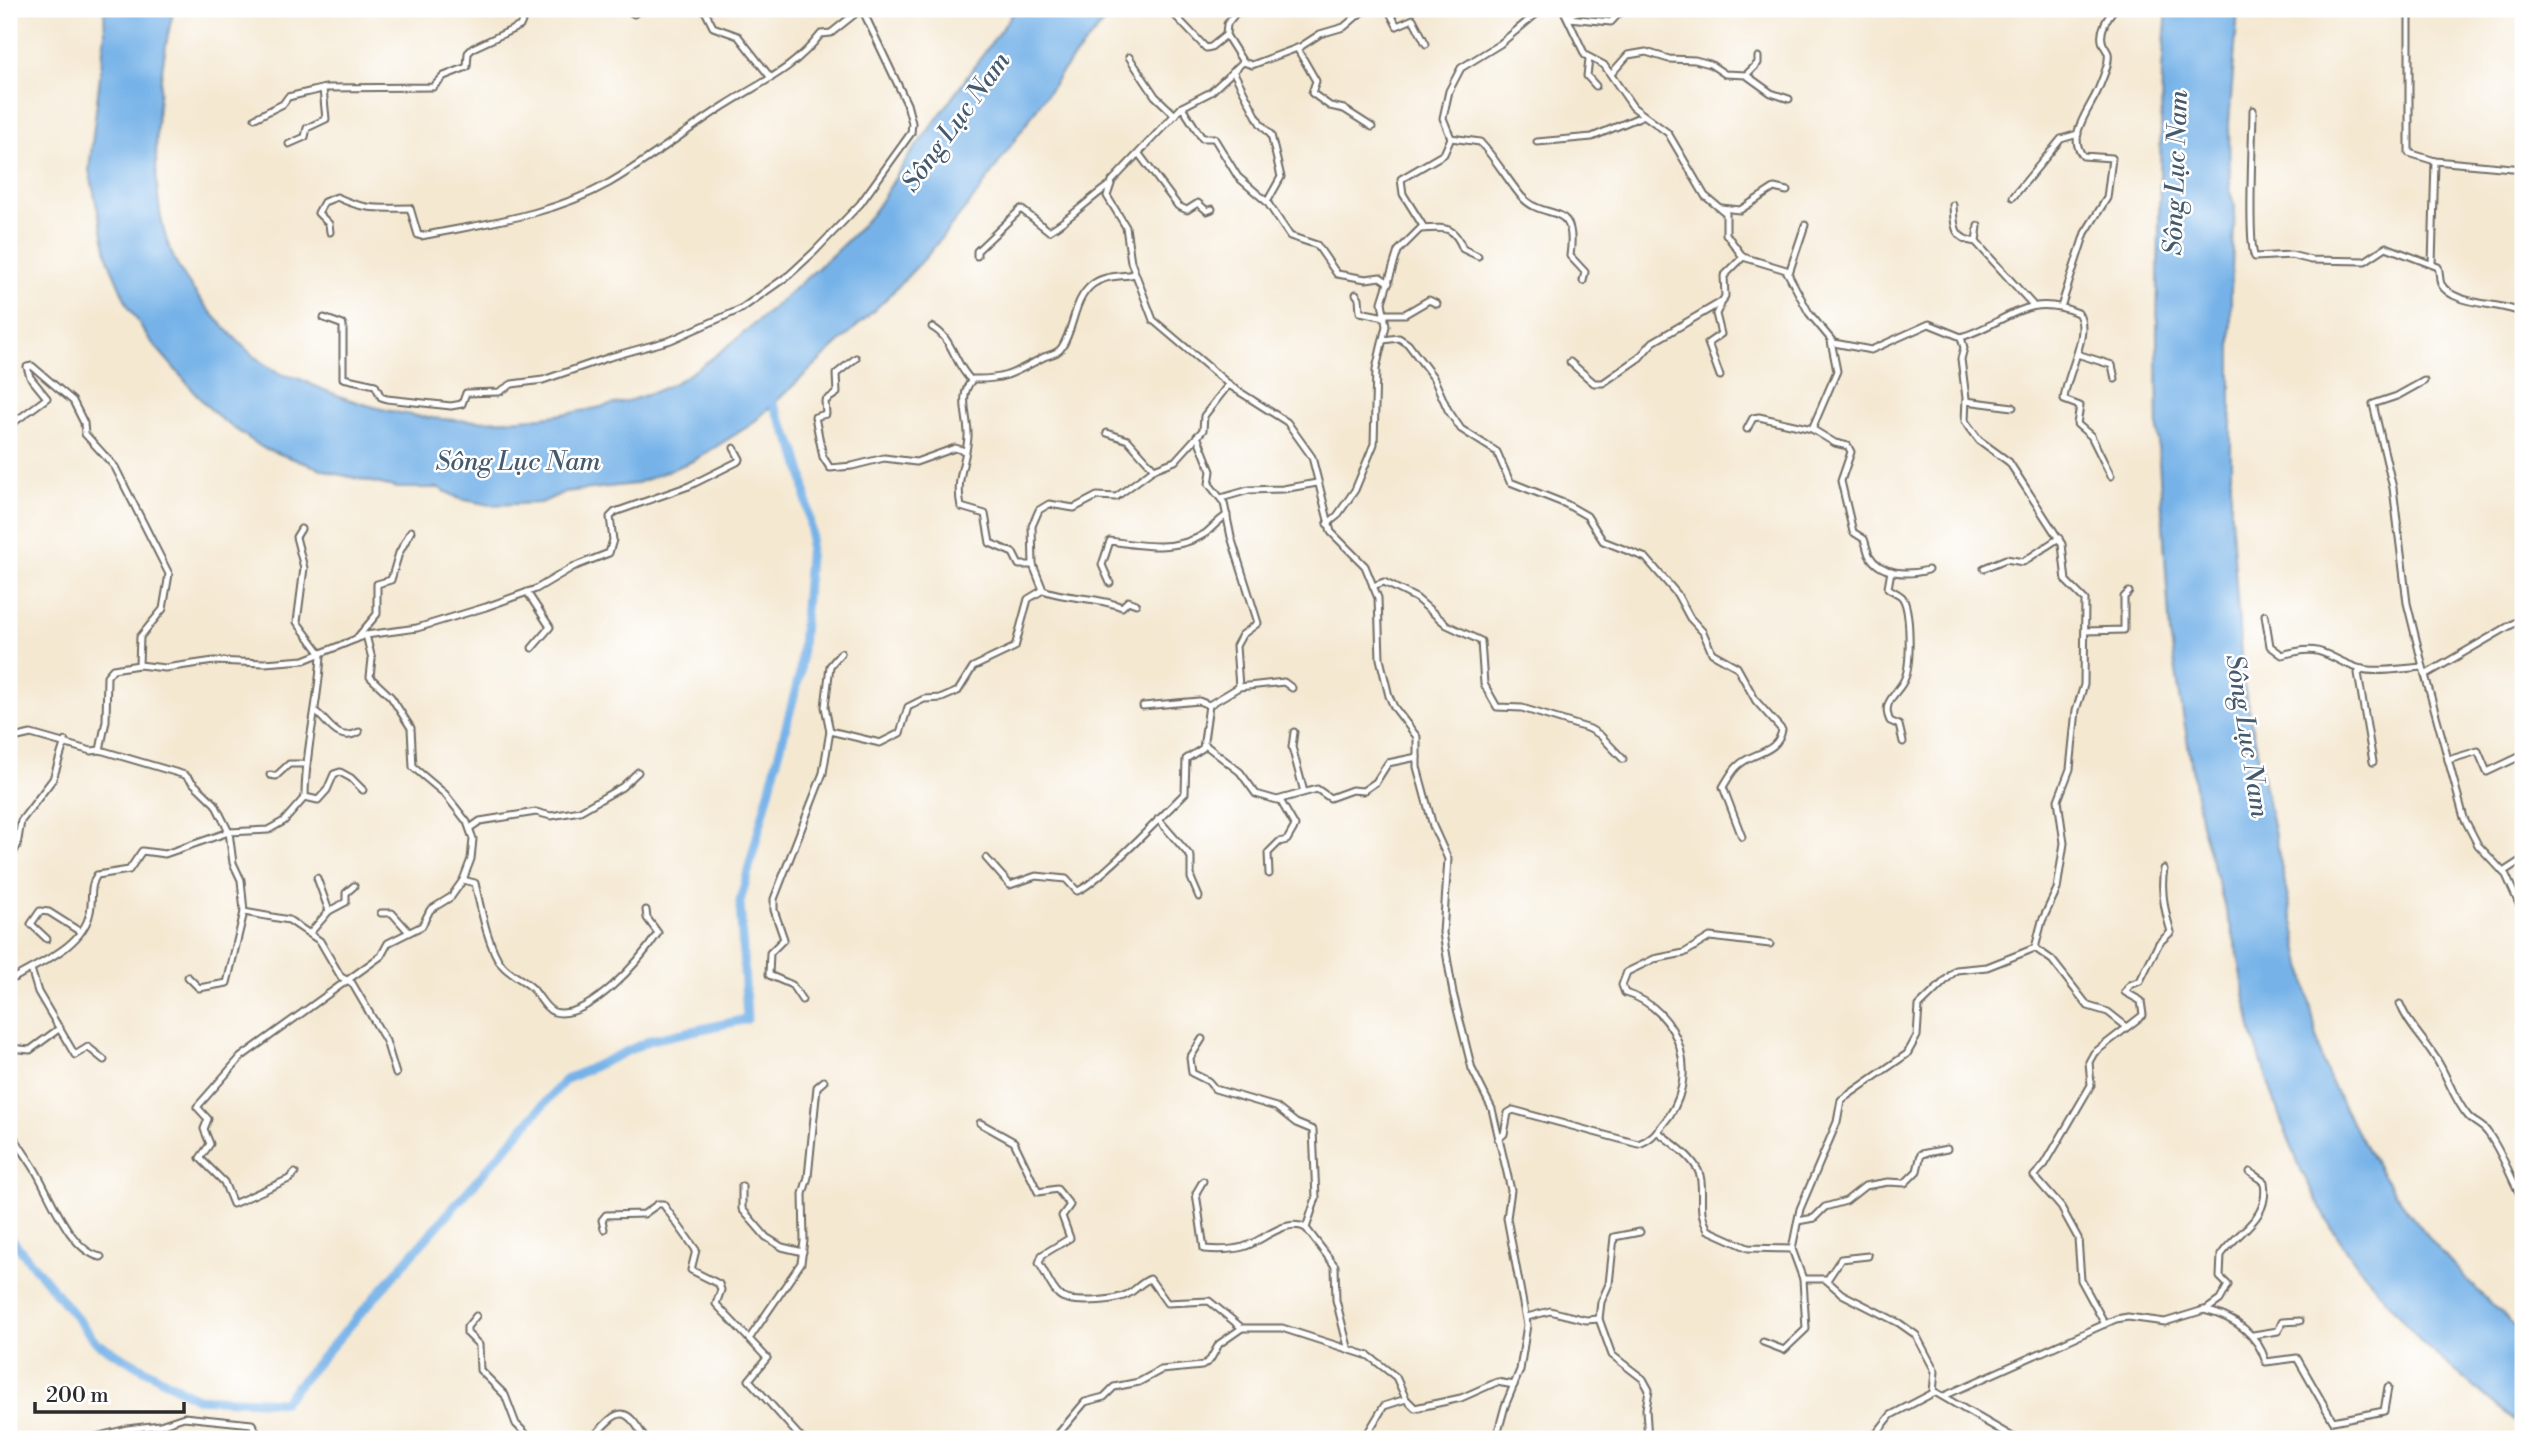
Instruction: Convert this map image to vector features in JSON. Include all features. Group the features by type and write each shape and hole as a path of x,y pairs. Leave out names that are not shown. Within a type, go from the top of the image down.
{"street":[{"path":"255,118 282,104 288,97 323,89 433,87 444,76 467,67 468,53 473,48 520,26 527,9"},
{"path":"626,9 634,14 640,9"},
{"path":"704,9 713,27 738,36 771,78"},
{"path":"324,318 343,325 343,378 375,385 381,397 387,399 451,406 461,405 466,393 499,392 512,384 543,380 671,340 741,309 789,275 839,227 888,168 911,133 912,123 907,104 861,9 831,33 821,34 799,60 608,184 550,209 496,224 421,236 418,235 414,214 410,208 377,210 351,205 337,197 323,203 318,213 329,223 330,232"},
{"path":"1169,9 1206,48 1226,35"},
{"path":"1239,9 1227,24 1226,35 1244,62 1252,65 1353,22 1365,9"},
{"path":"1388,9 1398,26 1413,19 1426,44"},
{"path":"1327,524 1338,516 1355,490 1374,444 1376,369 1383,340 1385,315 1382,302 1398,251 1421,229 1422,224 1403,194 1401,179 1444,154 1451,138 1443,118 1450,91 1461,68 1500,44 1542,9"},
{"path":"1563,9 1589,59 1587,76 1596,86"},
{"path":"1568,16 1587,9"},
{"path":"2061,307 2085,233 2107,198 2112,161 2109,156 2081,154 2078,134 2106,67 2108,54 2102,43 2102,32 2114,9"},
{"path":"2409,9 2408,151 2435,160 2523,169"},
{"path":"1568,16 1611,22 1622,10"},
{"path":"1297,48 1316,81 1312,93 1330,106 1344,110 1372,127"},
{"path":"1611,74 1628,55 1646,52 1669,59 1695,60 1710,64 1725,74 1746,75 1771,93 1789,99"},
{"path":"1129,57 1155,96 1175,115"},
{"path":"1746,75 1758,64 1758,57"},
{"path":"1589,59 1604,65 1642,116 1668,133 1705,196 1728,216 1726,234 1743,257 1750,261 1779,266 1789,273 1809,313 1831,341 1837,372 1812,429"},
{"path":"978,256 977,251 985,242 994,237 1021,209 1049,231 1073,218 1090,198 1108,186 1182,107 1211,92 1244,62"},
{"path":"1233,71 1260,123 1270,135 1280,173 1267,202"},
{"path":"289,144 305,137 307,128 326,119 323,89"},
{"path":"1182,107 1202,138 1214,138 1238,177 1267,202 1290,236 1317,245 1335,272 1366,279 1380,277 1389,283"},
{"path":"2253,110 2250,221 2255,257 2291,255 2311,260 2365,261 2386,247 2438,267 2441,284 2456,299 2506,305 2523,313"},
{"path":"1537,142 1592,137 1642,116"},
{"path":"2012,197 2061,139 2078,134"},
{"path":"1451,138 1480,142 1525,200 1563,218 1573,235 1570,256 1585,272 1583,281"},
{"path":"1139,154 1178,206 1187,210 1198,203 1206,211 1212,209"},
{"path":"2432,264 2435,160"},
{"path":"1108,186 1110,205 1127,229 1135,274 1153,320 1229,384 1287,422 1310,453 1327,524 1334,537 1365,566 1379,604 1380,659 1389,696 1417,737 1417,757 1433,826 1448,859 1443,933 1453,993 1469,1061 1492,1109 1511,1190 1507,1218 1527,1317 1520,1370 1500,1419 1496,1439"},
{"path":"1721,208 1740,210 1774,188 1787,191"},
{"path":"1953,205 1955,233 1961,239 1976,242 2032,304"},
{"path":"1789,273 1805,225"},
{"path":"1976,242 1978,226"},
{"path":"1421,229 1444,228 1458,236 1463,249 1478,256"},
{"path":"1720,376 1709,343 1721,334 1716,314 1723,301 1724,276 1743,257"},
{"path":"971,380 1012,376 1057,352 1066,338 1076,307 1090,286 1112,276 1135,274"},
{"path":"1356,294 1360,312 1405,314 1429,300 1437,304"},
{"path":"1570,362 1594,383 1603,383 1639,358 1653,342 1723,301"},
{"path":"1831,341 1871,351 1929,324 1961,337 2032,304 2061,307 2078,313 2082,319 2077,354 2064,400 2080,406 2077,424 2091,436 2111,476"},
{"path":"932,327 949,343 960,369 971,380"},
{"path":"1763,1342 1784,1350 1807,1326 1802,1279 1792,1249 1800,1209 1837,1122 1841,1100 1907,1054 1917,1036 1917,1013 1924,998 1956,970 1987,967 2035,948 2058,884 2064,843 2059,800 2072,758 2076,710 2084,685 2085,600 2066,581 2066,558 2059,538 2009,462 1979,440 1968,426 1964,415 1966,401 1961,337"},
{"path":"1383,340 1399,338 1408,344 1433,377 1448,410 1461,429 1497,452 1510,482 1575,509 1589,519 1603,541 1646,558 1681,599 1690,618 1703,632 1712,653 1744,674 1756,701 1782,730 1778,742 1755,758 1740,763 1723,787 1742,837"},
{"path":"2077,354 2112,365 2116,379"},
{"path":"856,358 836,374 836,393 825,401 826,414 815,417 823,457 830,468 852,467 884,458 916,462 955,448 965,451"},
{"path":"9,426 47,398 30,377 27,367 32,366 71,397 85,423 85,434 121,477 170,577 163,609 140,637 139,665"},
{"path":"971,380 963,402 968,435 957,484 961,507 985,514 990,543 1006,553 1013,553 1020,565 1032,565"},
{"path":"2424,381 2397,396 2373,404 2393,488 2403,577 2425,676 2458,802 2478,845 2503,872 2523,913"},
{"path":"1043,590 1032,565 1032,526 1042,506 1051,504 1075,508 1097,496 1116,497 1154,469 1175,461 1203,430 1204,416 1229,384"},
{"path":"1966,401 2013,407"},
{"path":"1747,429 1755,417 1812,429 1851,450 1841,484 1852,529 1864,538 1872,559 1891,571 1906,575 1928,570"},
{"path":"1107,433 1128,440 1154,469"},
{"path":"1197,436 1212,471 1209,484 1221,498 1227,515 1258,623 1242,635 1236,646 1239,687"},
{"path":"100,750 106,721 108,673 113,669 139,665 165,668 221,660 284,663 321,654 366,635 458,617 527,593 573,567 609,553 613,540 610,520 615,512 689,486 737,462 740,458 734,448"},
{"path":"1221,498 1249,490 1283,489 1317,483"},
{"path":"1110,583 1102,563 1110,541 1137,546 1175,546 1202,535 1227,515"},
{"path":"9,981 57,955 79,931 90,915 93,883 97,875 129,870 142,851 165,854 229,832 274,827 305,797 306,764 316,712 321,654 297,622 304,568 296,539 301,529"},
{"path":"356,639 377,614 377,584 391,580 399,553 411,531"},
{"path":"1984,568 2006,559 2023,562 2059,538"},
{"path":"1891,571 1888,588 1903,599 1911,633 1904,680 1888,701 1886,710 1890,721 1900,727 1903,742"},
{"path":"1373,586 1384,582 1416,598 1447,625 1481,641 1485,684 1497,707 1522,708 1590,729 1600,735 1623,760"},
{"path":"830,732 880,743 900,733 908,707 924,699 942,698 958,691 973,667 1016,647 1028,599 1043,590 1072,598 1101,599 1122,607 1128,601 1136,604"},
{"path":"2086,631 2124,629 2124,597 2129,592"},
{"path":"527,593 550,627 532,648"},
{"path":"2265,615 2268,642 2277,653 2284,655 2306,649 2318,651 2362,669 2423,667"},
{"path":"2425,676 2523,618"},
{"path":"295,1173 281,1183 233,1204 224,1182 200,1158 209,1144 204,1129 208,1119 197,1107 235,1062 381,956 387,943 422,926 430,910 449,899 463,880 473,845 470,828 445,794 413,767 411,727 391,697 370,677 372,659 366,635"},
{"path":"802,1000 792,985 769,975 770,953 784,939 773,902 823,773 830,732 825,707 830,666 841,653"},
{"path":"2362,669 2358,673 2373,762"},
{"path":"1209,705 1239,687 1284,682 1292,688"},
{"path":"1143,706 1199,701 1209,705"},
{"path":"986,858 1010,885 1032,877 1048,877 1066,879 1079,891 1091,886 1099,873 1115,862 1185,793 1186,759 1204,744 1209,705"},
{"path":"316,712 332,731 350,736 359,732"},
{"path":"1294,732 1293,747 1304,792"},
{"path":"9,739 28,734 65,741 87,750 100,750 185,775 218,808 229,832 233,863 241,880 244,912 227,982 199,988 188,977"},
{"path":"9,862 17,846 21,821 38,794 53,779 65,741"},
{"path":"1204,744 1240,772 1254,793 1280,800 1319,789 1330,798 1352,790 1363,791 1378,779 1388,763 1417,757"},
{"path":"2448,760 2478,751 2487,772 2523,755"},
{"path":"270,775 276,776 289,764 306,764"},
{"path":"305,797 318,800 327,790 334,775 340,772 363,790"},
{"path":"470,828 484,820 536,812 551,816 580,811 622,787 638,772"},
{"path":"1269,874 1268,853 1280,841 1287,840 1295,826 1280,800"},
{"path":"1158,819 1192,857 1191,878 1199,897"},
{"path":"2503,872 2523,859"},
{"path":"2105,1324 2081,1280 2080,1245 2075,1231 2061,1208 2034,1175 2045,1164 2091,1085 2089,1062 2094,1053 2141,1018 2141,1001 2127,994 2125,990 2140,981 2161,939 2171,932 2165,918 2162,883 2164,869"},
{"path":"317,878 330,911"},
{"path":"463,880 475,883 499,961 532,987 552,1012 566,1012 594,1002 623,975 658,933 647,918 646,910"},
{"path":"310,933 330,911 346,902 346,893 354,886"},
{"path":"47,939 31,924 43,910 79,931"},
{"path":"244,912 289,920 323,945 341,976 355,988 390,1047 396,1074"},
{"path":"381,913 392,913 408,931"},
{"path":"1498,1139 1504,1135 1508,1113 1513,1110 1638,1144 1657,1131 1671,1115 1683,1088 1682,1051 1672,1027 1658,1010 1636,996 1625,993 1622,985 1627,972 1654,959 1684,953 1710,937 1770,944"},
{"path":"2035,948 2052,960 2088,1006 2108,1012 2127,1027"},
{"path":"31,969 38,992 75,1055 88,1047 104,1060"},
{"path":"2400,1004 2409,1022 2433,1053 2460,1106 2474,1123 2485,1129 2505,1158 2507,1171 2523,1200"},
{"path":"10,1048 30,1050 60,1028"},
{"path":"1202,1039 1190,1058 1192,1073 1208,1081 1215,1089 1280,1108 1293,1121 1313,1130 1316,1198 1306,1228"},
{"path":"750,1339 793,1280 803,1252 803,1194 809,1170 817,1090 824,1082"},
{"path":"980,1123 1014,1142 1038,1192 1057,1189 1070,1205 1062,1218 1070,1238 1040,1258 1060,1296 1073,1302 1115,1298 1127,1295 1150,1279 1167,1303 1209,1301 1242,1328"},
{"path":"9,1126 54,1209 84,1248 101,1257"},
{"path":"1657,1131 1698,1169 1701,1180 1700,1208 1708,1230 1748,1248 1792,1249"},
{"path":"1798,1221 1814,1218 1825,1207 1846,1201 1865,1186 1888,1182 1905,1183 1917,1171 1921,1154 1947,1149"},
{"path":"1944,1396 2105,1324 2128,1317 2170,1321 2206,1310 2220,1300 2228,1285 2219,1275 2222,1252 2252,1225 2265,1202 2264,1182 2250,1172"},
{"path":"1203,1181 1196,1193 1203,1249 1233,1250 1289,1227 1300,1225 1306,1228 1335,1266 1336,1300 1348,1347"},
{"path":"741,1185 742,1209 766,1237 782,1247 803,1252"},
{"path":"604,1229 602,1220 606,1215 644,1214 663,1204 696,1250 691,1270 719,1284 721,1290 716,1304 767,1358 749,1380 802,1439"},
{"path":"1640,1232 1614,1237 1609,1284 1599,1306 1598,1319 1612,1355 1647,1385 1648,1439"},
{"path":"1827,1280 1842,1259 1868,1256"},
{"path":"1802,1279 1827,1280 1842,1294 1916,1335 1935,1371 1933,1392"},
{"path":"2206,1310 2234,1322 2253,1335 2266,1362 2297,1358 2333,1421 2384,1411 2388,1387"},
{"path":"1527,1317 1550,1311 1587,1320 1598,1319"},
{"path":"476,1316 467,1327 467,1333 479,1345 480,1370 505,1395 516,1424 531,1439"},
{"path":"2253,1335 2278,1331 2282,1322 2300,1321"},
{"path":"1054,1439 1085,1402 1104,1397 1114,1387 1139,1382 1161,1370 1202,1366 1210,1360 1219,1344 1242,1328 1282,1328 1321,1342 1348,1347 1369,1356 1391,1373 1401,1385 1406,1399 1415,1408 1461,1398 1497,1382 1514,1385"},
{"path":"1872,1439 1891,1415 1933,1392 2016,1439"},
{"path":"1325,1439 1330,1435 1364,1439 1384,1406 1406,1399"},
{"path":"591,1439 615,1415 624,1413 635,1421 645,1439"},
{"path":"87,1439 127,1429 160,1425 184,1416 252,1424 258,1431 251,1439"},
{"path":"568,1439 577,1439"}],"water":[{"name":"Sông Lục Nam","path":"104,9 174,9 159,93 157,188 167,241 176,262 217,319 253,355 280,374 368,406 402,414 470,421 540,417 590,409 644,396 683,378 753,325 823,264 861,226 1016,9 1115,9 1065,68 978,193 926,257 885,300 752,424 693,461 635,484 565,492 541,503 490,505 460,499 439,488 398,488 333,473 263,448 222,420 204,403 149,339 128,306 109,262 89,170 105,33"},
{"name":"Sông Lục Nam","path":"2167,9 2238,9 2229,124 2230,192 2235,206 2231,290 2231,514 2243,682 2322,1061 2361,1140 2407,1209 2460,1272 2523,1334 2523,1428 2422,1343 2354,1261 2328,1222 2302,1172 2279,1115 2252,1033 2237,949 2201,824 2170,635 2158,445 2157,333 2162,70"}],"waterway":[{"path":"9,1236 97,1343 196,1398 283,1402 565,1080 651,1040 747,1019 740,902 800,673 811,531 803,476 795,449 768,394"}]}
